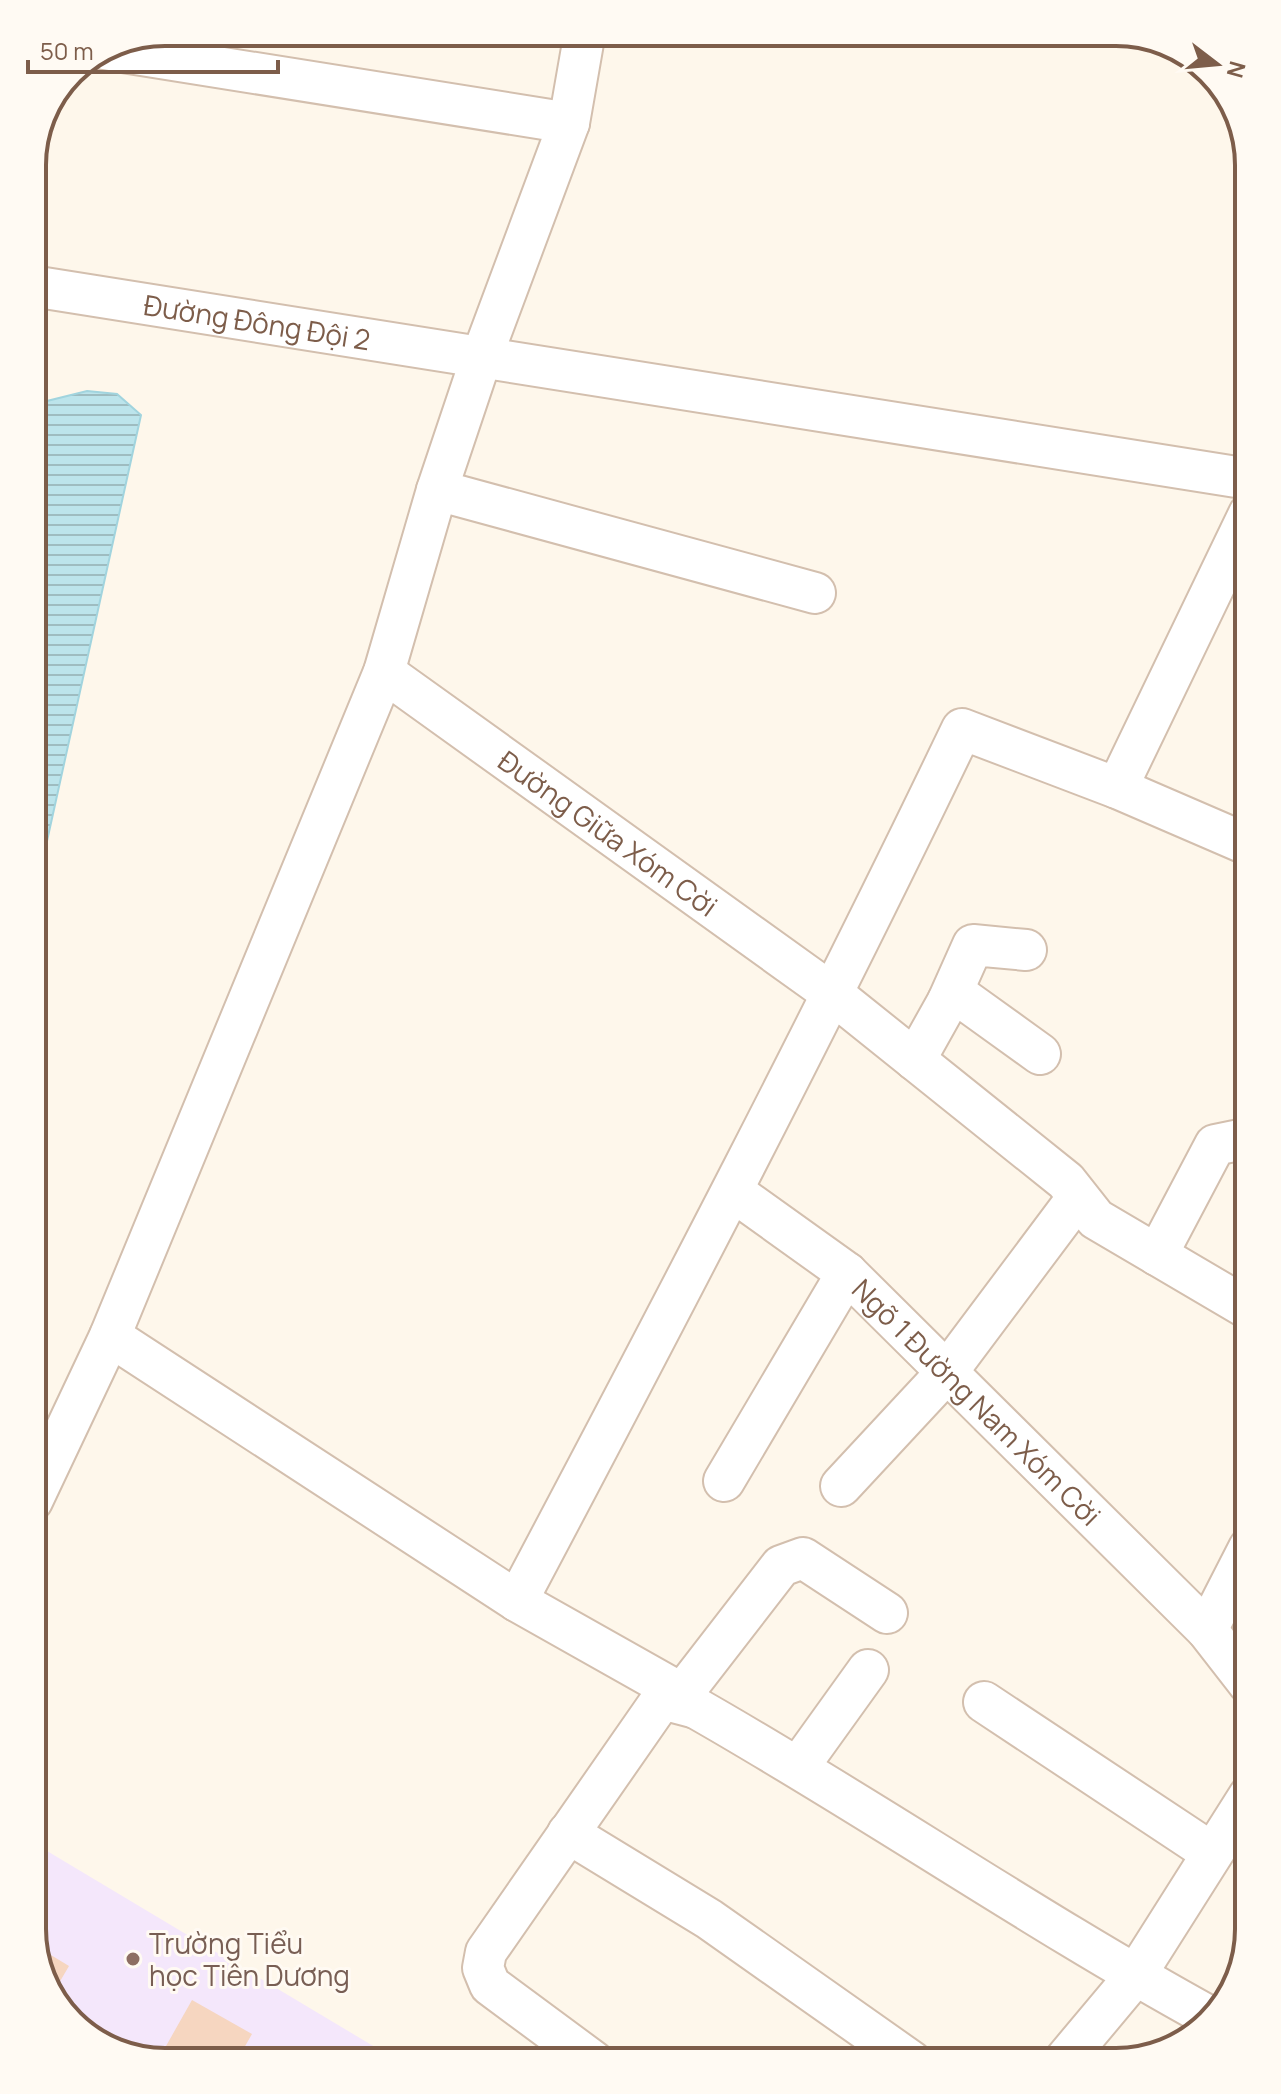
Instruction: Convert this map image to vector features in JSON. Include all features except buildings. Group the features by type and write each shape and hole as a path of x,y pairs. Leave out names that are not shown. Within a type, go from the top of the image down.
{"street":[{"path":"46,1471 110,1336 384,672 437,490 481,359 569,123 582,46"},
{"path":"127,53 569,123"},
{"name":"Đường Đông Đội 2","path":"46,288 1235,477"},
{"path":"437,490 815,593"},
{"path":"1117,788 1235,543"},
{"name":"Đường Giữa Xóm Cời","path":"384,672 834,995 1066,1181 1096,1219 1235,1301"},
{"path":"517,1601 734,1192 834,995 962,729 1117,788 1235,839"},
{"path":"915,1060 948,1001 973,945 1026,950"},
{"path":"948,1001 965,1000 1040,1054"},
{"path":"1157,1255 1215,1145 1235,1141"},
{"name":"Ngõ 1 Đường Nam Xóm Cời","path":"734,1192 847,1273 1207,1630 1235,1666"},
{"path":"841,1486 947,1372 1078,1197"},
{"path":"724,1481 847,1273"},
{"path":"110,1336 517,1601 799,1766 1135,1976 1200,2012"},
{"path":"689,1701 781,1566 803,1558 887,1613"},
{"path":"1207,1630 1235,1575"},
{"path":"799,1766 868,1670"},
{"path":"575,2048 490,1985 483,1968 486,1952 662,1699 689,1701"},
{"path":"984,1702 1212,1853"},
{"path":"1075,2048 1135,1976 1235,1818"},
{"path":"568,1833 709,1919 892,2048"}],"shaded area":[{"name":"Trường Tiểu học Tiên Dương","path":"46,1850 377,2048 157,2048 112,2036 87,2018 66,1995 50,1960 46,1929"}],"water":[{"path":"87,391 117,394 141,415 46,846 46,402"}],"place":[{"name":"Trường Tiểu học Tiên Dương","path":"133,1959"}]}
